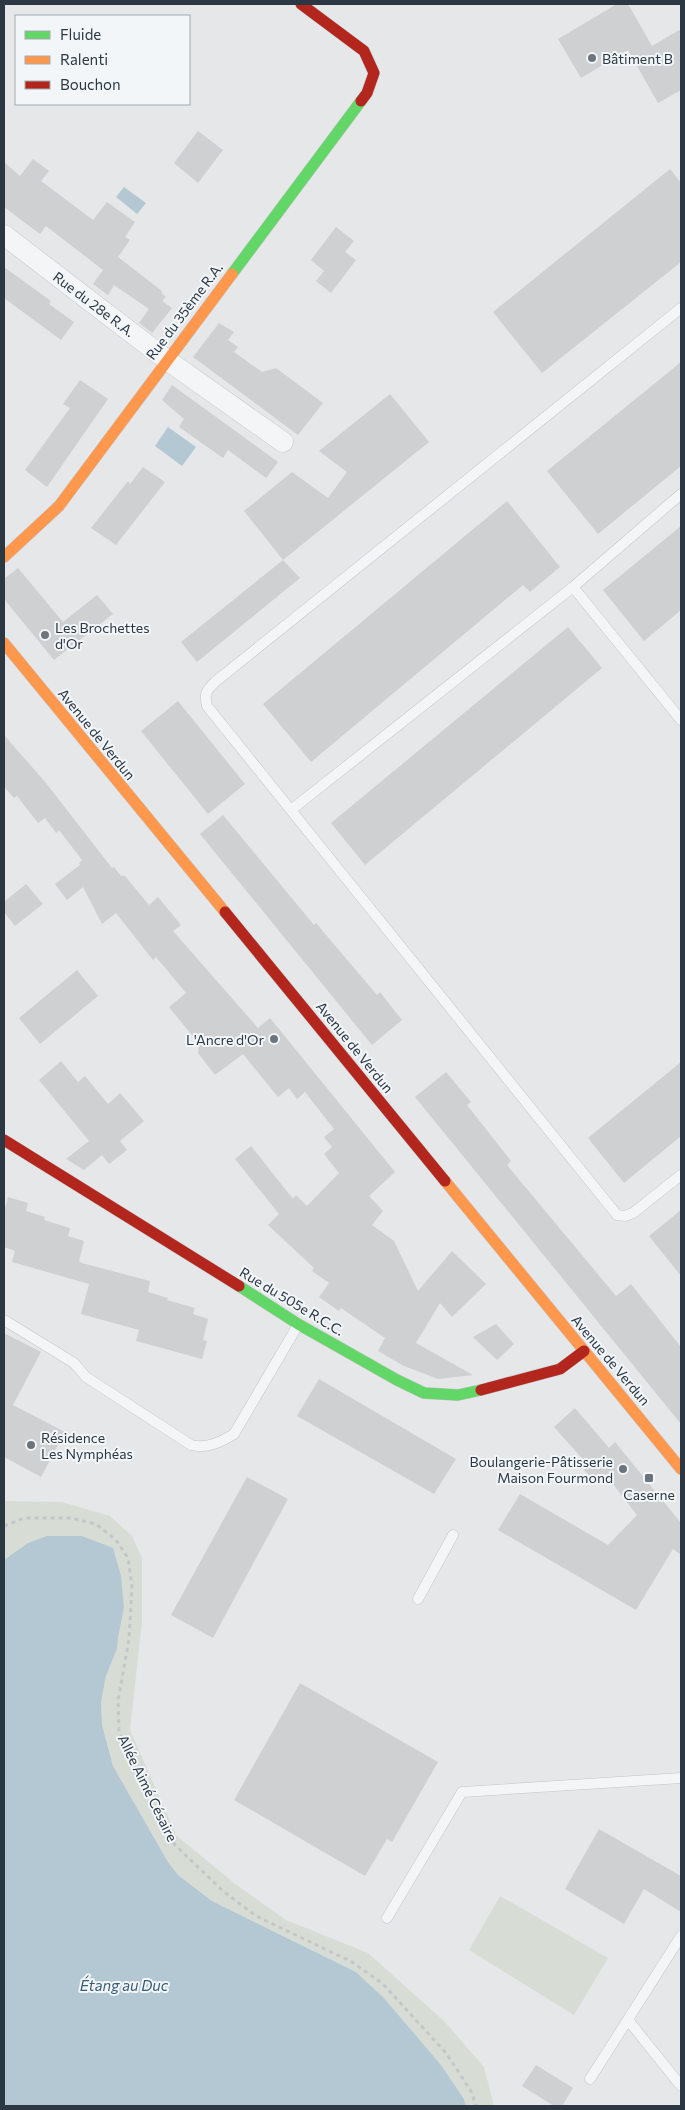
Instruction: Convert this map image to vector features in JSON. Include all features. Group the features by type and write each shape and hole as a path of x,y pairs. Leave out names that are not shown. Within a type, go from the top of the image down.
{"street":[{"name":"Rue du 35ème R.A.","path":"4,557 59,506 368,93 374,72 364,51 302,4"},
{"name":"Rue du 28e R.A.","path":"4,235 167,360 283,442"},
{"name":"Avenue de Verdun","path":"4,643 681,1469"},
{"name":"Rue du 505e R.C.C.","path":"4,1140 124,1213 298,1324 397,1380 433,1395 458,1395 560,1369 584,1351"}],"lane":[{"path":"681,308 206,691 205,695 207,706 617,1215 625,1216 633,1213 681,1175"},
{"path":"291,810 573,587 681,494"},
{"path":"573,587 681,720"},
{"path":"4,1320 74,1363 86,1377 182,1440 199,1447 223,1441 234,1434 298,1324"},
{"path":"418,1599 452,1534"},
{"path":"387,1918 462,1792 681,1778"},
{"path":"590,2079 681,1936"},
{"path":"628,2020 681,2086"}],"path":[{"name":"Allée Aimé Césaire","path":"4,1526 24,1518 71,1518 96,1524 116,1540 128,1558 132,1587 129,1639 118,1700 119,1731 136,1770 175,1845 223,1891 256,1916 352,1962 383,1984 446,2053 471,2091 476,2106"}],"shaded area":[{"path":"4,1501 62,1502 110,1516 132,1536 142,1558 142,1621 130,1730 176,1835 234,1883 286,1920 368,1953 444,2021 484,2067 494,2106 466,2106 464,2099 441,2065 384,1998 356,1972 212,1901 178,1875 168,1862 113,1766 102,1725 101,1702 106,1676 117,1649 124,1608 82,1536 68,1537 10,1556 4,1560"},
{"path":"500,1896 608,1958 574,2015 469,1950"}],"water":[{"path":"124,187 146,203 137,214 116,197"},
{"path":"168,427 196,447 182,466 155,446"},
{"name":"Étang au Duc","path":"47,1536 82,1536 113,1548 121,1576 124,1608 117,1649 106,1676 101,1702 102,1725 113,1766 168,1862 178,1875 212,1901 356,1972 384,1998 441,2065 464,2099 466,2106 4,2106 4,1560 28,1543"}],"building":[{"path":"617,4 628,4 652,46 681,29 681,90 658,103 628,50 581,78 558,39"},
{"path":"198,131 223,150 198,183 174,163"},
{"path":"33,159 49,171 41,181 93,220 107,202 135,222 125,237 130,240 118,257 162,291 161,293 166,297 162,301 172,308 152,333 139,323 149,309 114,285 108,295 93,284 103,270 46,226 40,234 4,207 4,162 20,176"},
{"path":"670,169 681,183 681,262 542,373 493,312"},
{"path":"336,227 354,241 345,252 356,260 331,293 316,281 324,271 311,260"},
{"path":"4,267 51,301 49,304 74,322 61,340 4,298"},
{"path":"219,323 234,332 228,340 238,347 234,352 262,372 276,368 323,403 298,435 193,357"},
{"path":"681,362 681,466 598,534 547,471"},
{"path":"80,380 108,399 47,487 25,470 70,408 63,404"},
{"path":"172,385 278,462 266,478 228,450 223,458 179,427 184,419 162,400"},
{"path":"390,394 429,442 283,560 244,511 292,472 328,498 347,472 319,451"},
{"path":"143,467 165,482 116,545 91,528 128,481 130,484"},
{"path":"507,501 560,567 530,592 523,585 311,762 263,704"},
{"path":"681,526 681,610 644,641 603,590"},
{"path":"283,560 300,578 197,662 181,642"},
{"path":"18,568 63,622 97,595 113,614 54,660 4,599 4,579"},
{"path":"568,627 602,668 365,865 331,823"},
{"path":"178,701 245,784 208,814 141,731"},
{"path":"4,735 46,783 112,868 114,867 121,876 125,876 149,905 158,897 181,925 173,931 258,1028 270,1018 395,1172 369,1196 383,1211 372,1225 394,1241 418,1291 452,1251 486,1284 452,1317 440,1303 416,1343 473,1375 438,1379 404,1366 378,1351 385,1338 341,1308 339,1311 319,1297 329,1283 312,1271 314,1268 268,1225 279,1214 235,1159 251,1146 293,1199 296,1195 307,1206 339,1173 324,1154 332,1147 324,1137 334,1129 305,1092 297,1099 289,1088 278,1097 243,1054 215,1075 198,1053 199,1044 169,1007 186,993 156,957 153,960 116,913 102,924 83,887 67,900 55,884 80,865 79,863 82,860 59,830 56,833 45,818 38,823 17,796 14,798 4,787"},
{"path":"223,815 314,925 316,923 377,995 380,992 402,1020 372,1045 200,834"},
{"path":"26,884 43,904 15,926 4,912 4,902"},
{"path":"77,970 98,996 40,1044 19,1018"},
{"path":"61,1061 78,1082 85,1076 108,1104 120,1093 144,1121 120,1141 127,1150 109,1164 102,1155 84,1170 66,1159 89,1141 39,1080"},
{"path":"681,1062 681,1136 624,1183 588,1138"},
{"path":"446,1072 471,1102 467,1105 511,1161 507,1165 616,1296 631,1284 681,1347 681,1424 415,1097"},
{"path":"8,1197 28,1203 26,1211 45,1217 44,1220 70,1228 68,1236 84,1241 79,1261 82,1263 150,1281 148,1292 195,1308 193,1314 208,1319 203,1340 207,1341 202,1359 136,1341 139,1330 81,1314 89,1284 12,1262 15,1251 4,1247 4,1212"},
{"path":"681,1210 681,1276 649,1236"},
{"path":"496,1324 514,1344 497,1360 473,1337"},
{"name":"Résidence Les Nymphéas","path":"4,1333 41,1352 13,1405 65,1432 41,1477 4,1457"},
{"path":"319,1379 456,1459 434,1494 297,1416"},
{"path":"575,1408 609,1448 615,1442 681,1523 681,1555 673,1549 636,1610 498,1530 520,1494 608,1545 637,1515 605,1474 595,1482 583,1469 588,1465 554,1427"},
{"path":"247,1477 288,1499 213,1638 171,1615"},
{"path":"300,1683 438,1762 392,1842 387,1839 365,1876 234,1800"},
{"path":"599,1829 681,1876 681,1912 644,1889 624,1924 565,1889"},
{"path":"536,2065 573,2088 562,2106 554,2106 522,2086"}],"traffic: fast":[{"path":"232,274 361,101"},
{"path":"239,1286 298,1324 397,1380 424,1393 458,1395 481,1390"}],"traffic: slow":[{"path":"4,557 59,506 232,274"},
{"path":"4,643 225,912"},
{"path":"445,1181 681,1469"}],"traffic: jam":[{"path":"301,4 364,51 374,73 367,93 361,101"},
{"path":"225,912 445,1181"},
{"path":"4,1140 239,1286"},
{"path":"481,1390 560,1369 584,1351"}],"place":[{"name":"Bâtiment B","path":"592,58"},
{"name":"Les Brochettes d'Or","path":"45,635"},
{"name":"L'Ancre d'Or","path":"274,1039"},
{"name":"Résidence Les Nymphéas","path":"31,1445"},
{"name":"Boulangerie-Pâtisserie Maison Fourmond","path":"623,1469"},
{"name":"Caserne","path":"649,1478"}]}
